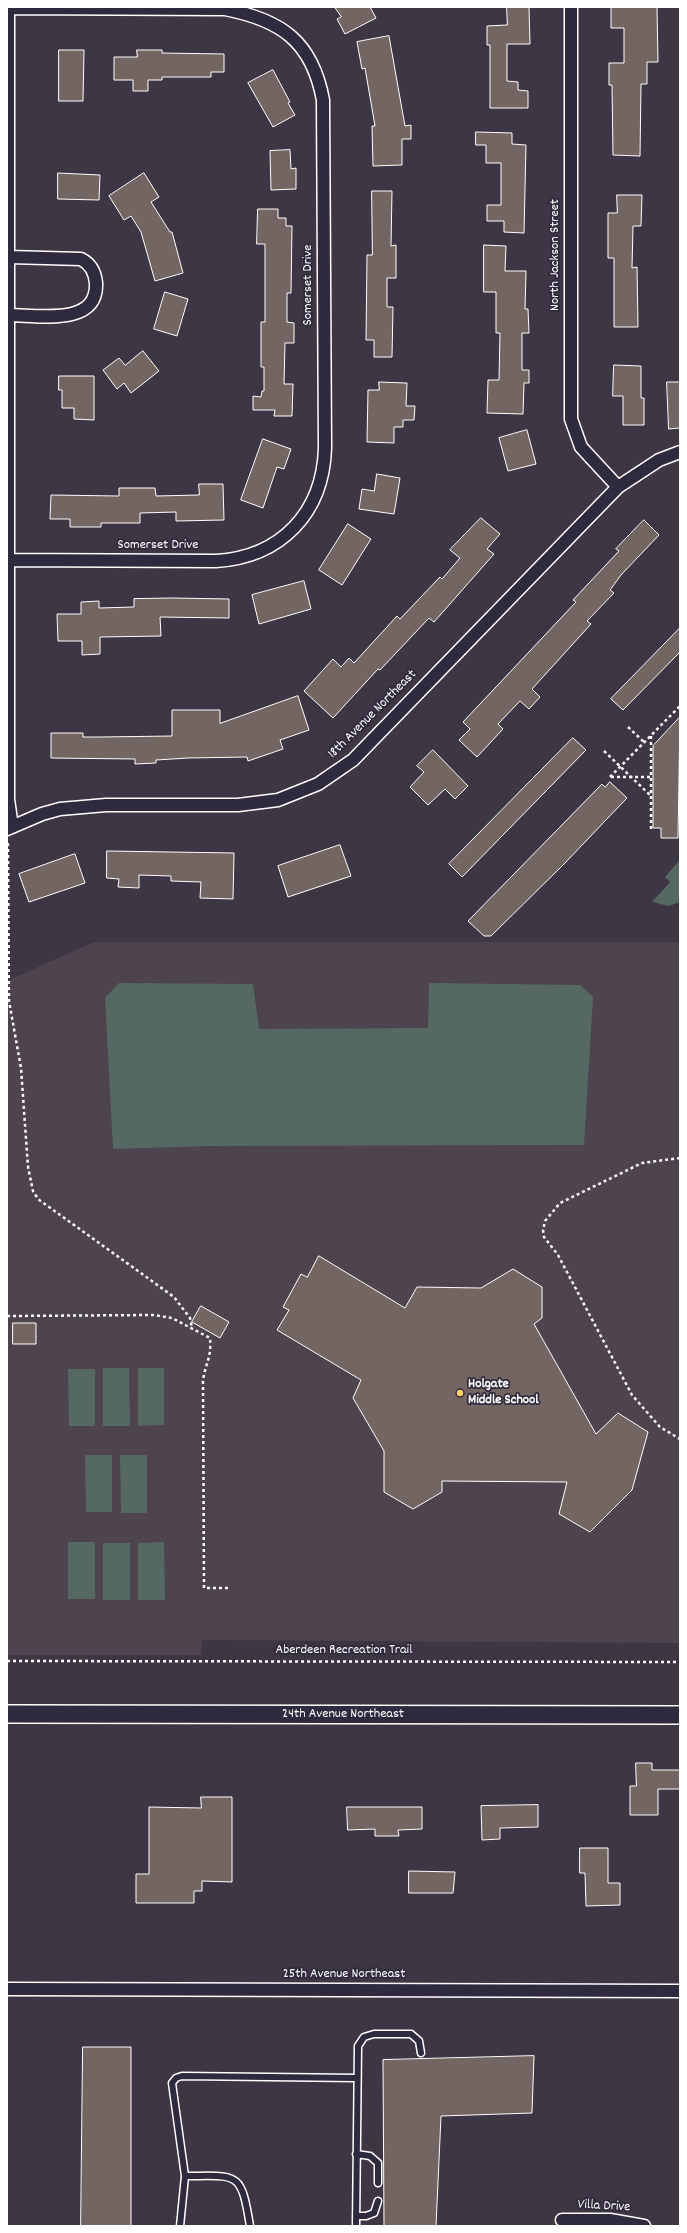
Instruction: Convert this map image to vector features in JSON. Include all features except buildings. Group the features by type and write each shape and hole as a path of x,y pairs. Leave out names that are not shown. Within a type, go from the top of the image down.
{"main road":[{"name":"24th Avenue Northeast","path":"7,1714 680,1715"}],"street":[{"name":"North Jackson Street","path":"571,7 571,418 581,447 618,487"},
{"path":"8,8 9,315 7,560 8,799 10,828"},
{"name":"Somerset Drive","path":"7,560 216,561 235,560 256,554 287,535 309,509 316,494 324,466 325,448 323,100 320,82 305,52 295,40 269,22 255,15 225,9 8,8"},
{"path":"9,257 81,259 87,262 95,274 96,294 88,308 71,315 9,315"},
{"name":"18th Avenue Northeast","path":"10,828 42,814 60,809 106,805 238,805 260,803 278,800 318,784 353,760 618,487 659,460 680,452"},
{"name":"25th Avenue Northeast","path":"7,1989 680,1991"},
{"name":"Villa Drive","path":"562,2220 610,2220 644,2226"}],"lane":[{"path":"356,2226 358,2046 364,2037 374,2034 411,2034 419,2041 421,2052"},
{"path":"180,2226 185,2176 172,2083 176,2078 182,2076 357,2078"},
{"path":"356,2154 370,2156 378,2163 378,2183"},
{"path":"185,2176 226,2176 233,2179 244,2192 250,2226"},
{"path":"356,2216 366,2216 374,2212 378,2201"}],"path":[{"path":"651,777 610,777 680,706"},
{"path":"628,727 645,743"},
{"path":"651,736 651,830"},
{"path":"604,751 651,796"},
{"path":"10,828 7,847 9,1001 21,1068 28,1167 33,1191 38,1198 174,1297 190,1318 192,1328"},
{"path":"680,1158 642,1162 560,1202 545,1221 543,1230 544,1237 558,1255 632,1395 660,1427 680,1439"},
{"path":"7,1316 154,1315 172,1318 210,1338 211,1353 204,1371 203,1381 204,1588 229,1588"},
{"name":"Aberdeen Recreation Trail","path":"7,1661 680,1662"}],"shaded area":[{"path":"94,942 680,942 680,1643 202,1640 201,1655 7,1655 7,981"}],"green space":[{"path":"679,861 680,902 669,906 652,902 670,882 665,877"},
{"path":"119,983 253,984 259,1029 428,1028 429,983 580,985 593,997 584,1145 211,1146 113,1149 105,998"},
{"path":"103,1368 129,1368 130,1426 103,1426"},
{"path":"138,1368 164,1368 164,1425 138,1426"},
{"path":"68,1369 95,1369 95,1426 69,1426"},
{"path":"85,1455 112,1455 112,1512 86,1512"},
{"path":"120,1455 147,1455 147,1513 121,1513"},
{"path":"68,1542 95,1542 95,1599 68,1599"},
{"path":"164,1542 165,1600 138,1600 138,1543"},
{"path":"103,1543 130,1543 130,1600 103,1600"}],"place":[{"name":"Holgate Middle School","path":"460,1393"}]}
